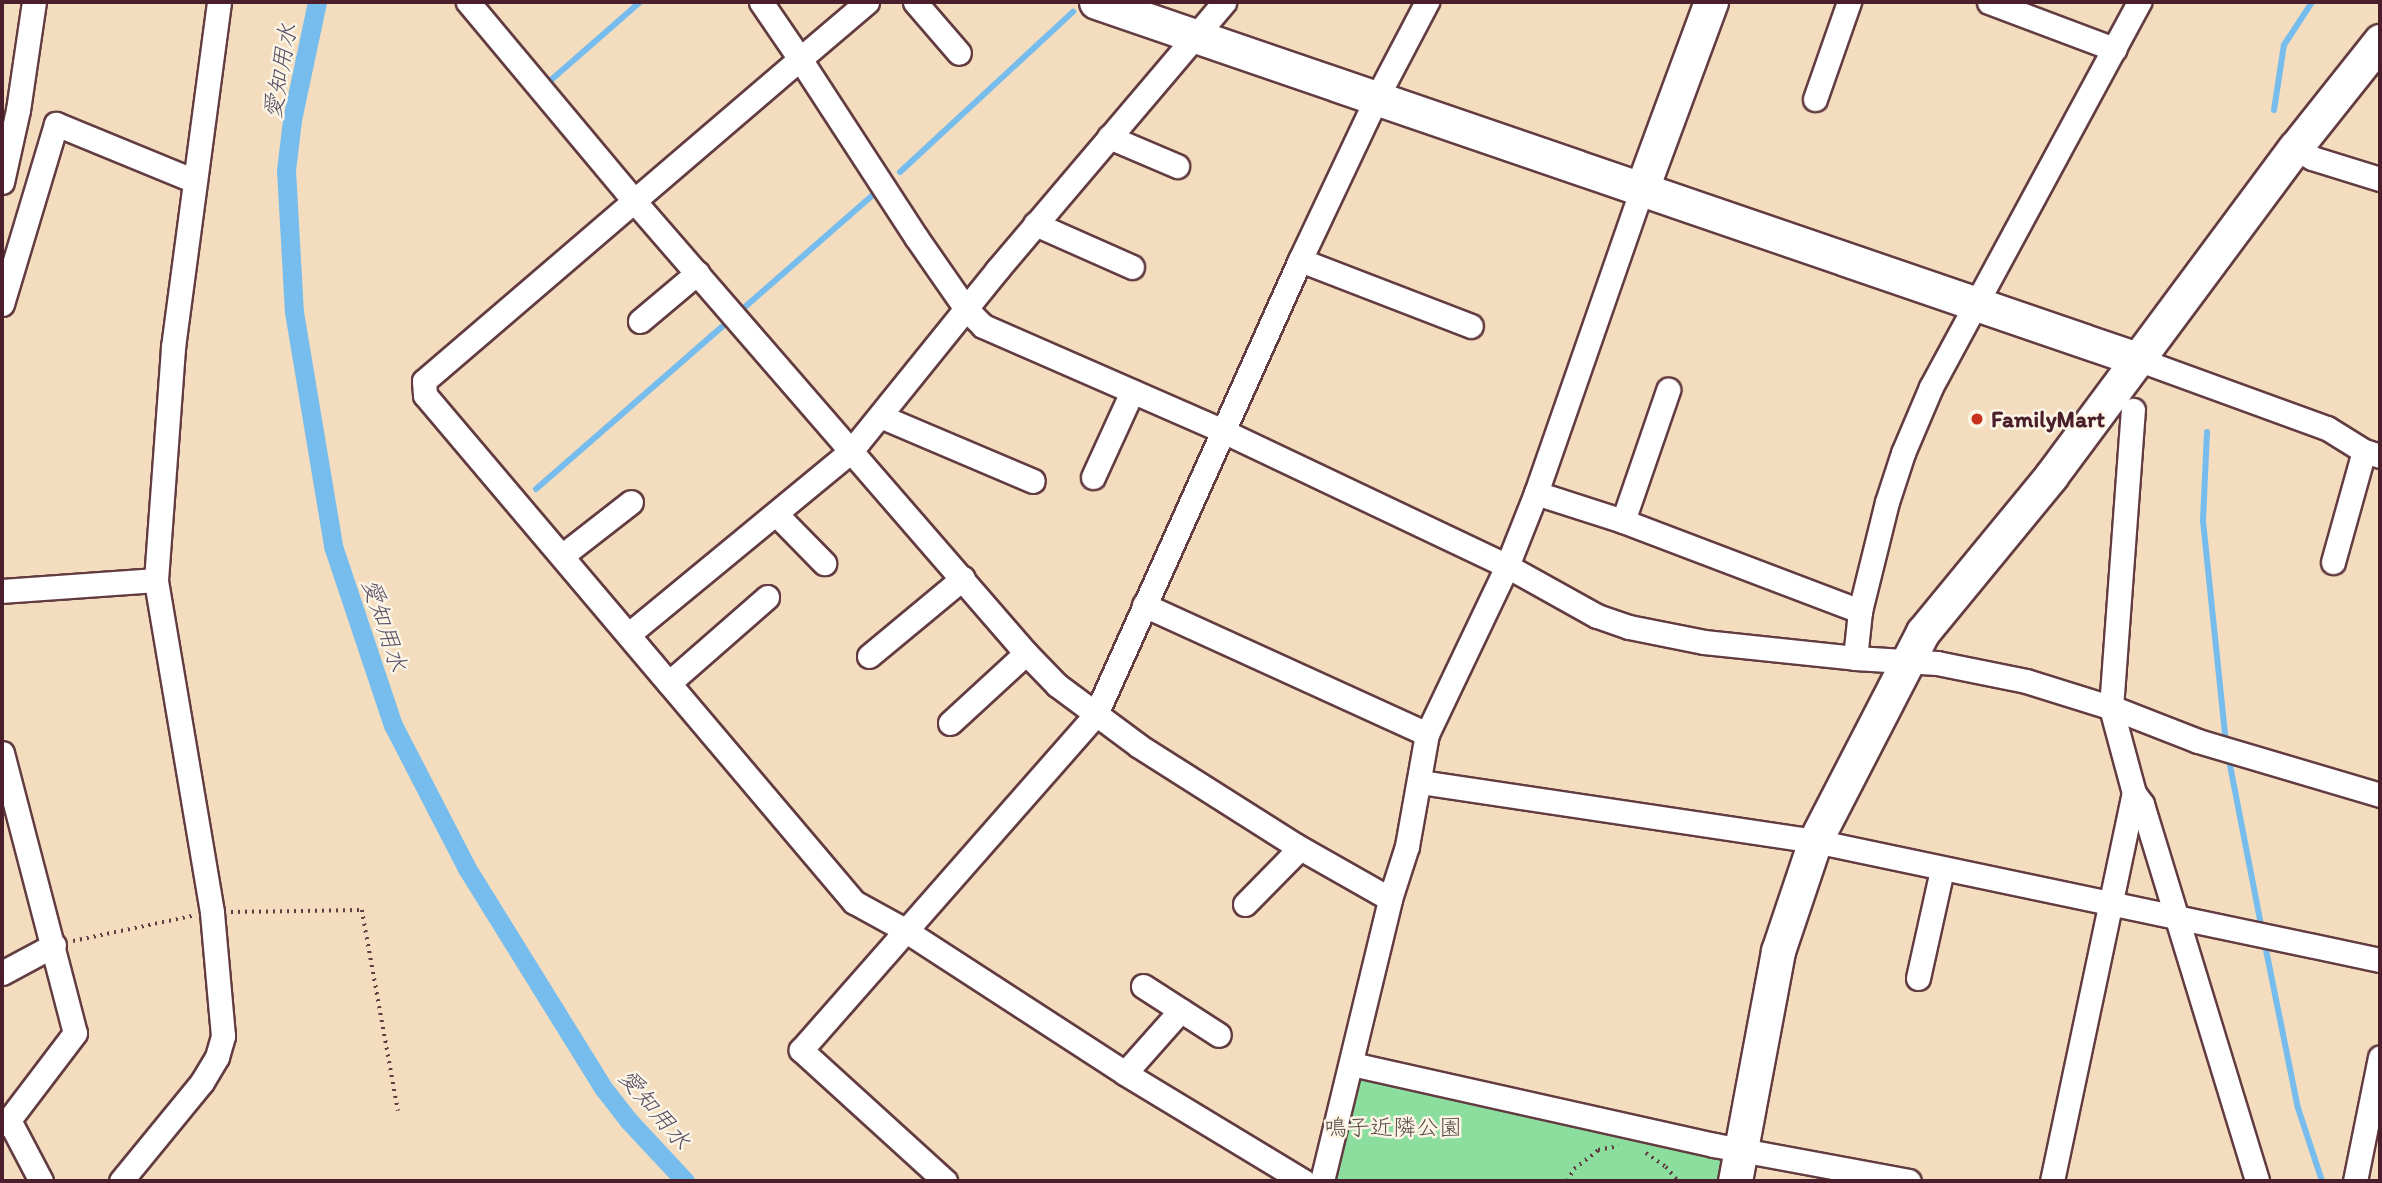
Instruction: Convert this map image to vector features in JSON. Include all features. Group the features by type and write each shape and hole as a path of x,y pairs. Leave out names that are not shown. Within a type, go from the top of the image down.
{"street":[{"path":"2,182 18,110 34,2"},
{"path":"121,1181 202,1082 217,1057 223,1036 212,912 156,580 173,347 219,2"},
{"path":"468,2 635,202 1026,653 1057,685 1139,746 1300,848 1391,898"},
{"path":"761,2 966,309 992,330 1223,431 1507,566 1597,616 1629,627 1704,642 1855,658 1937,663 2025,681 2111,708 2214,746 2380,795"},
{"path":"867,2 424,381 425,395 854,902 905,930 1125,1073 1303,1181"},
{"path":"915,2 959,53"},
{"path":"1097,2 1192,37 2137,359 2327,428 2372,453 2333,562"},
{"path":"629,634 852,451 1035,224 1224,2"},
{"path":"945,1181 801,1051 1096,714 1300,260 1376,99 1427,2"},
{"path":"1322,1181 1391,898 1408,846 1421,782 1427,734 1507,566 1536,493 1641,191 1711,2"},
{"path":"1815,99 1849,2"},
{"path":"1989,2 2114,49"},
{"path":"1855,658 1860,611 1887,502 1903,453 1931,387 2140,2"},
{"path":"1738,1166 1778,951 1815,841 1923,632 2051,476 2295,148 2380,41"},
{"path":"2,304 56,124 195,181"},
{"path":"1109,137 1177,166"},
{"path":"2295,148 2312,158 2380,179"},
{"path":"1035,224 1132,267"},
{"path":"1300,260 1471,326"},
{"path":"640,321 697,273"},
{"path":"1623,521 1668,390"},
{"path":"1093,477 1132,392"},
{"path":"2133,410 2111,708 2134,793 2142,804 2257,1181"},
{"path":"880,416 1032,481"},
{"path":"1536,493 1623,521 1860,611"},
{"path":"563,555 631,502"},
{"path":"776,514 824,563"},
{"path":"869,656 963,578"},
{"path":"2,591 156,580"},
{"path":"670,682 767,597"},
{"path":"1144,605 1427,734"},
{"path":"950,723 1026,653"},
{"path":"2,753 75,1033 5,1122 41,1181"},
{"path":"1421,782 1815,841 1942,870 2111,902 2380,960"},
{"path":"2052,1181 2134,793"},
{"path":"1245,904 1300,848"},
{"path":"1918,978 1942,870"},
{"path":"2,973 54,945"},
{"path":"1143,986 1219,1035"},
{"path":"1125,1073 1181,1010"},
{"path":"2355,1181 2380,1057"},
{"path":"1352,1063 1738,1166 1909,1181"}],"path":[{"path":"54,945 212,912 362,910 398,1111"},
{"path":"1567,1181 1574,1169 1598,1150 1622,1145"},
{"path":"1644,1151 1666,1167 1678,1181"}],"green space":[{"name":"鳴子近隣公園","path":"1352,1064 1742,1151 1735,1181 1322,1181"}],"waterway":[{"name":"愛知用水","path":"317,2 292,120 286,170 294,312 333,546 393,725 468,870 604,1089 629,1121 685,1181"},
{"path":"543,87 640,2"},
{"path":"2274,110 2284,45 2312,2"},
{"path":"900,172 1073,12"},
{"path":"746,306 874,194"},
{"path":"536,489 722,327"},
{"path":"2207,432 2203,521 2226,744"},
{"path":"2228,755 2262,930"},
{"path":"2264,940 2298,1108 2322,1181"}],"place":[{"name":"FamilyMart","path":"1977,419"}]}
